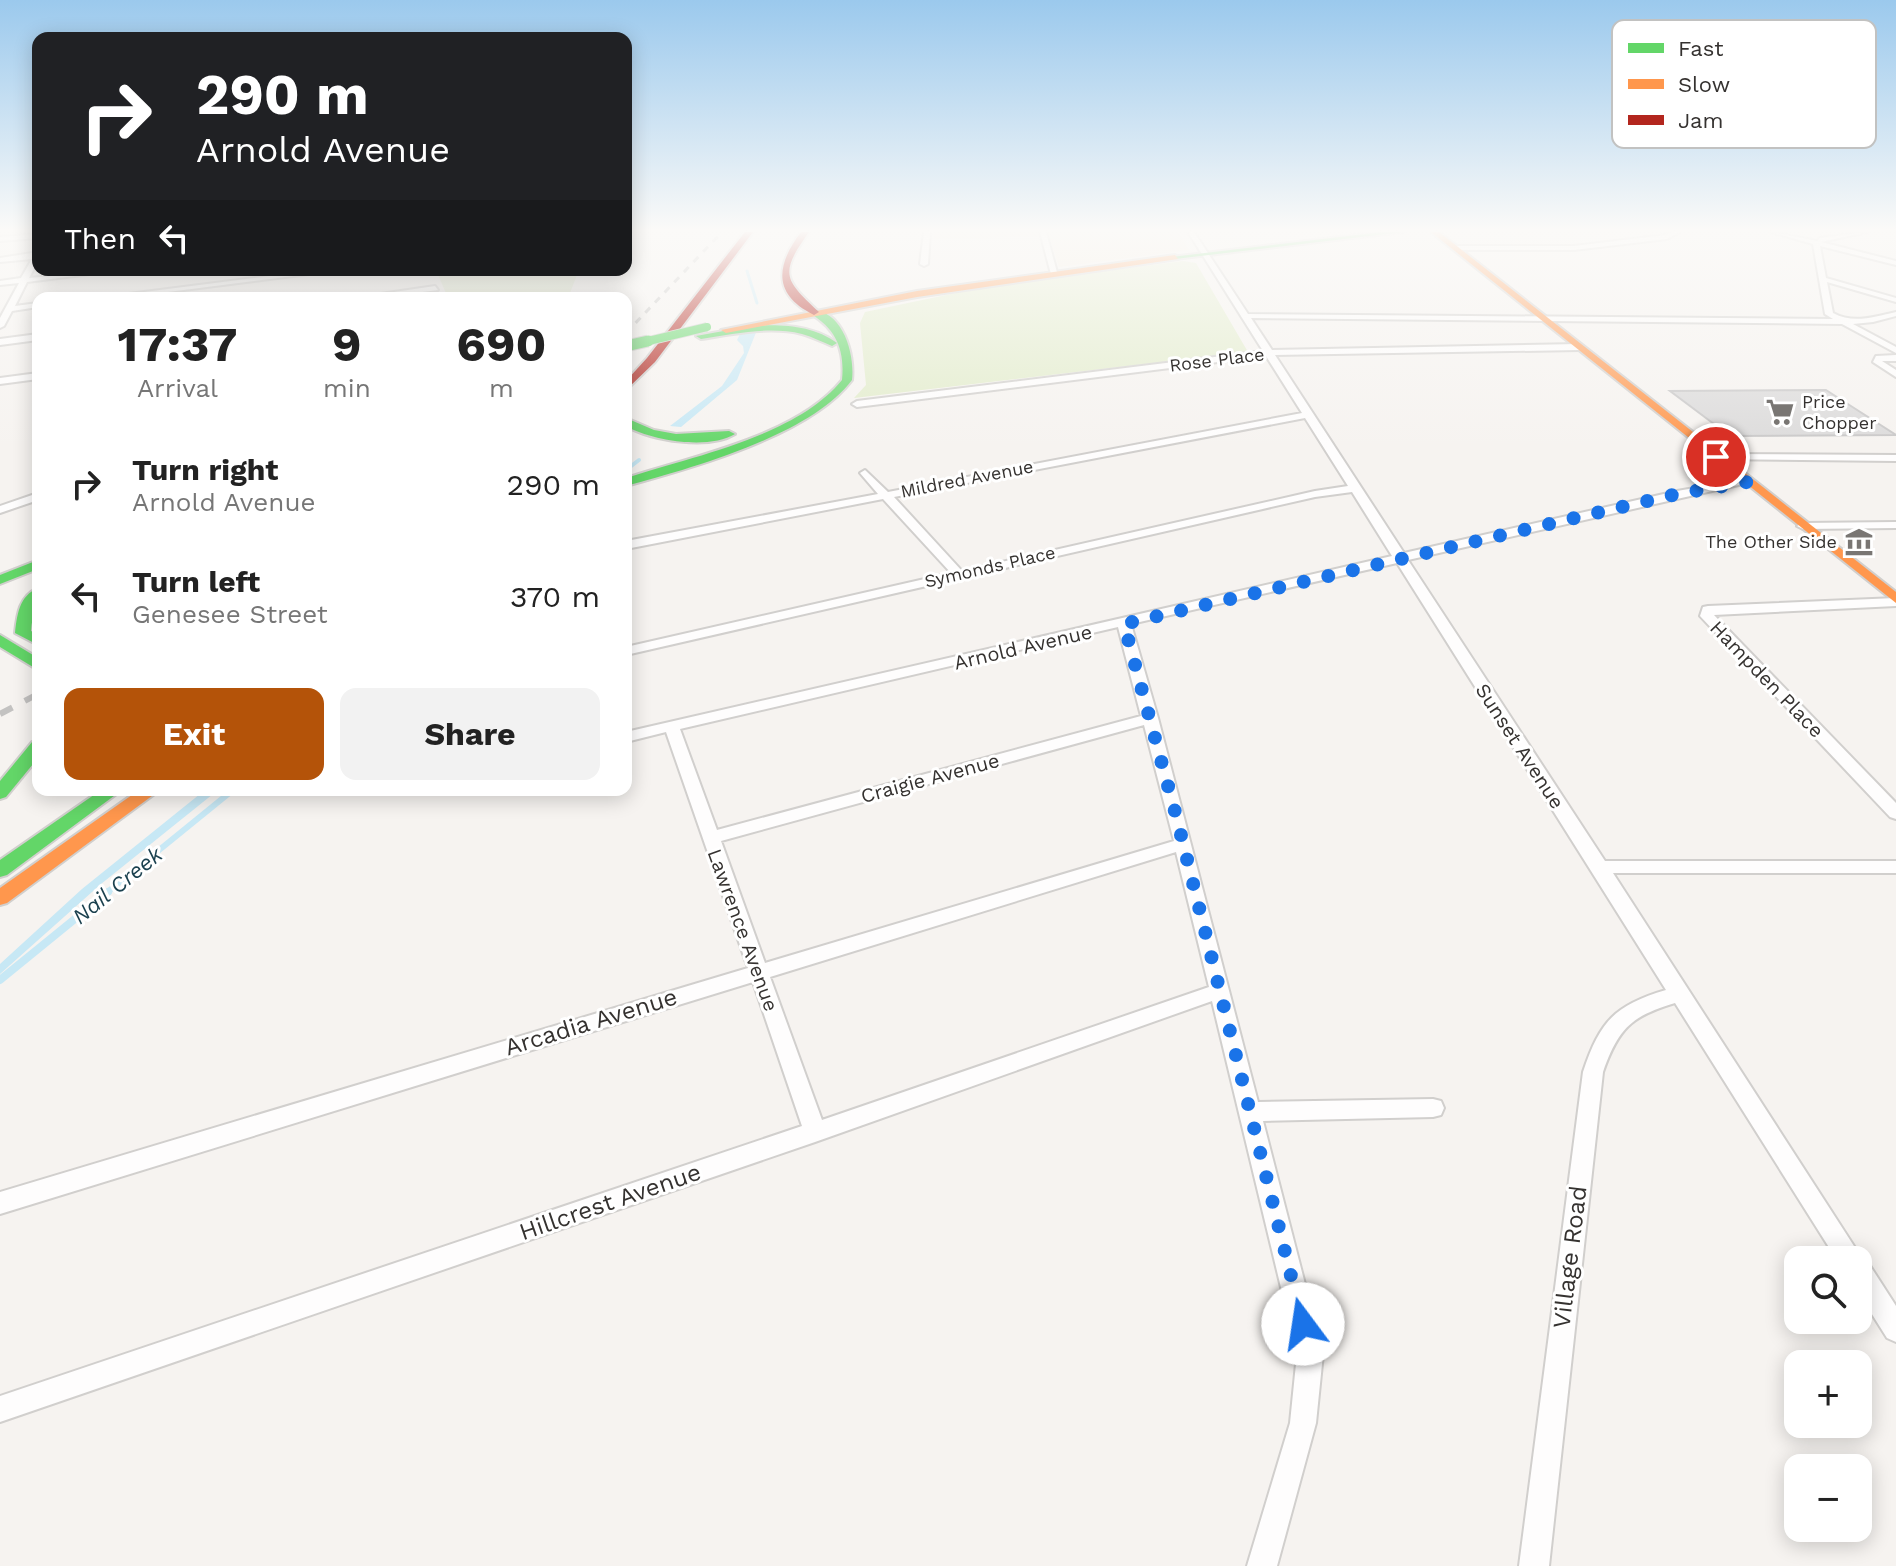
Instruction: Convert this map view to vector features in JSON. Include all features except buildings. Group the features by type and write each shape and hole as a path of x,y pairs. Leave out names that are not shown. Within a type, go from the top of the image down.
{"main road":[{"path":"632,355 674,305"},
{"path":"632,355 679,305"},
{"path":"632,480 781,427 830,401 844,388 849,372 846,345 826,317 805,305"},
{"path":"632,355 704,331 836,305"},
{"path":"1526,305 1896,601"},
{"path":"632,424 651,433 684,438 716,437 767,424 797,411 827,390 835,370 832,343 810,309"},
{"path":"704,331 782,328 819,336 832,343"},
{"path":"0,580 32,567"},
{"path":"0,592 32,579"},
{"path":"31,636 25,608 32,599"},
{"path":"0,620 31,636"},
{"path":"0,640 32,660"},
{"path":"0,793 32,753"},
{"path":"0,870 105,796"},
{"path":"0,898 143,796"}],"street":[{"path":"0,326 11,305"},
{"name":"Sunset Avenue","path":"1237,305 1842,1246"},
{"path":"1827,305 1829,314 1896,350"},
{"path":"9,309 32,306"},
{"path":"1244,316 1842,322 1896,314"},
{"path":"0,342 32,338"},
{"name":"Rose Place","path":"857,404 1267,353 1579,347"},
{"path":"1896,358 1879,358 1877,362 1896,374"},
{"path":"0,381 32,377"},
{"name":"Mildred Avenue","path":"632,544 1308,415"},
{"path":"1716,457 1896,458"},
{"path":"865,473 958,574"},
{"name":"Arnold Avenue","path":"632,736 1677,494 1747,482"},
{"name":"Symonds Place","path":"632,650 1315,494 1355,488"},
{"path":"0,510 32,498"},
{"path":"1803,526 1896,525"},
{"name":"Hampden Place","path":"1896,601 1708,610 1707,616 1896,813"},
{"path":"1124,624 1151,718 1310,1354 1303,1423 1262,1566"},
{"name":"Craigie Avenue","path":"710,838 1151,718"},
{"name":"Lawrence Avenue","path":"672,727 815,1132"},
{"name":"Arcadia Avenue","path":"0,1203 1183,844"},
{"path":"1597,867 1895,868"},
{"name":"Hillcrest Avenue","path":"0,1409 1219,991"},
{"name":"Village Road","path":"1534,1566 1593,1072 1603,1038 1615,1023 1644,1004 1679,994"},
{"path":"1251,1112 1433,1108"},
{"path":"1872,1292 1896,1329"}],"green space":[{"path":"898,305 1221,305 1248,352 854,398 866,385 860,323 865,312"}],"water":[{"path":"757,330 737,380 681,427 670,426 722,386 744,353 743,346 737,340 740,334"},
{"path":"198,796 211,796 101,884 0,974 0,964 82,889"}],"waterway":[{"name":"Nail Creek","path":"632,465 639,460"},
{"name":"Nail Creek","path":"105,894 226,796"},
{"name":"Nail Creek","path":"0,980 108,892"}],"railway":[{"path":"632,327 653,305"},
{"path":"0,714 32,697"}],"traffic: fast":[{"path":"632,480 781,428 833,397 847,380 846,349 838,332 814,312"},
{"path":"632,345 707,327"},
{"path":"701,336 784,328 832,343"},
{"path":"632,424 650,433 676,438 729,434"},
{"path":"0,580 32,567"},
{"path":"32,599 25,608 23,633 32,637"},
{"path":"0,640 32,661"},
{"path":"0,793 32,753"},
{"path":"0,870 105,796"}],"traffic: slow":[{"path":"726,330 858,305"},
{"path":"1527,305 1896,599"},
{"path":"0,898 143,796"}],"traffic: jam":[{"path":"632,381 693,305"},
{"path":"806,305 814,312"}],"place":[{"name":"Price Chopper","path":"1780,412"},
{"name":"The Other Side","path":"1859,542"}],"route":[{"path":"1303,1324 1177,819 1124,624 1677,494 1747,482 1716,457"}]}
